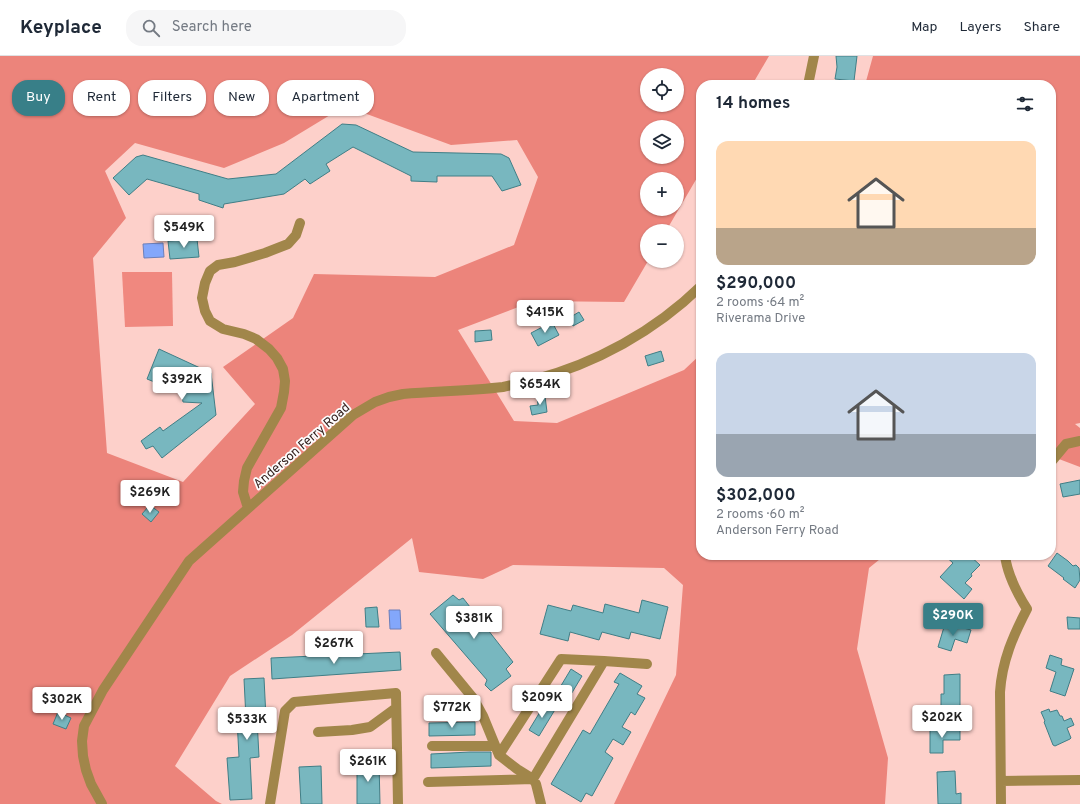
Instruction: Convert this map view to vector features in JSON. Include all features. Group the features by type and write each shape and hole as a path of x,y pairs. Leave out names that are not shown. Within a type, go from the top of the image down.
{"street":[{"path":"809,80 814,56"},
{"path":"248,508 243,492 247,468 281,408 285,381 283,369 277,358 269,349 256,339 244,334 223,329 210,321 205,312 202,298 205,283 210,272 218,265 235,262 265,253 288,244 296,235 300,223"},
{"name":"Anderson Ferry Road","path":"102,804 91,784 86,770 82,741 84,726 103,690 189,561 353,414 375,402 403,394 504,386 547,376 575,367 629,341 677,307 696,290"},
{"path":"1056,456 1066,444 1080,441"},
{"path":"1002,804 1001,677 1009,649 1027,609 1018,596 1008,570 1006,560"},
{"path":"436,653 473,698 483,716 497,750 517,769 533,779 536,784 541,804"},
{"path":"497,750 561,659 647,664"},
{"path":"533,779 604,661"},
{"path":"270,804 285,711 294,702 396,693 398,804"},
{"path":"318,732 352,730 370,727 396,708"},
{"path":"432,746 497,750"},
{"path":"428,782 533,779"},
{"path":"1001,781 1080,780"}],"shaded area":[{"path":"0,56 769,56 755,80 696,80 696,180 684,200 684,172 640,172 640,216 675,216 670,224 640,224 640,268 644,268 624,302 534,301 458,330 514,421 557,423 684,370 696,359 696,560 879,560 869,568 857,649 888,758 885,804 614,804 676,675 683,585 664,568 513,565 483,579 419,572 412,538 292,635 230,676 175,766 216,801 222,804 0,804","holes":["277,80 374,80 374,116 372,116 451,145 517,140 538,177 514,245 435,277 314,274 293,318 223,367 255,404 183,482 107,453 93,258 126,218 105,171 135,143 224,168 284,143 329,116 277,116"]},
{"path":"873,56 1080,56 1080,423 1075,424 1080,428 1080,467 1056,458 1056,80 866,80"},
{"path":"122,272 172,272 173,326 125,327"}],"water":[{"path":"163,243 164,257 144,258 143,244"},
{"path":"389,610 400,610 401,629 390,629"}],"building":[{"path":"836,56 857,56 854,80 835,79 837,67"},
{"path":"342,124 356,125 413,152 501,154 509,158 521,185 502,191 492,176 437,176 437,182 411,181 411,176 353,147 326,164 330,171 310,184 305,179 284,194 224,204 223,208 199,200 199,194 147,179 129,195 113,178 136,157 143,155 228,179 276,174"},
{"path":"197,239 199,257 170,259 168,241"},
{"path":"579,312 584,320 573,326 569,318"},
{"path":"552,322 559,335 538,346 531,333"},
{"path":"491,330 492,340 475,342 475,331"},
{"path":"159,349 211,373 216,415 162,458 153,446 146,449 141,441 160,427 163,431 202,403 183,402 180,383 159,376 157,383 147,379"},
{"path":"661,351 664,361 648,366 645,356"},
{"path":"545,396 547,412 532,415 530,406 538,405 537,397"},
{"path":"1080,480 1080,494 1063,497 1060,484"},
{"path":"151,506 159,512 151,522 142,514 148,507 149,508"},
{"path":"1057,553 1073,566 1076,565 1079,568 1080,580 1075,588 1048,566 1052,560 1056,560"},
{"path":"950,560 974,560 980,565 965,583 972,589 964,599 940,577 953,563"},
{"path":"453,595 459,600 463,598 513,662 506,669 511,676 491,691 485,685 487,680 430,614"},
{"path":"642,600 668,607 660,639 631,632 629,639 602,632 599,640 570,632 568,641 540,634 548,605 571,611 573,605 603,613 605,604 639,613"},
{"path":"377,607 379,627 366,627 365,608"},
{"path":"1067,617 1080,618 1080,629 1068,629"},
{"path":"952,625 971,630 967,643 955,639 951,651 938,647 944,627 951,629"},
{"path":"400,652 401,670 272,679 271,658"},
{"path":"1050,655 1062,659 1061,665 1074,669 1065,696 1050,691 1056,672 1046,668"},
{"path":"571,669 582,676 564,706 553,699"},
{"path":"620,673 642,686 637,694 645,698 635,715 631,712 622,727 631,732 623,745 613,739 605,752 613,758 592,796 586,793 581,802 551,784 583,730 590,734 619,684 614,682"},
{"path":"960,674 960,709 941,709 941,694 944,694 944,675"},
{"path":"264,678 266,718 257,719 259,757 250,758 252,799 230,800 227,758 239,757 237,719 246,719 244,679"},
{"path":"546,702 556,708 539,736 529,730"},
{"path":"1049,709 1050,712 1057,710 1064,721 1071,718 1074,725 1067,728 1071,738 1055,746 1053,745 1041,712"},
{"path":"58,712 71,718 66,729 53,724"},
{"path":"475,722 475,735 429,736 429,723"},
{"path":"960,728 960,740 943,740 943,753 930,753 930,730"},
{"path":"491,752 491,766 431,768 431,754"},
{"path":"357,762 379,762 380,804 357,804"},
{"path":"321,766 322,804 301,804 299,767"},
{"path":"955,771 956,794 961,793 961,804 938,804 937,772"}]}
